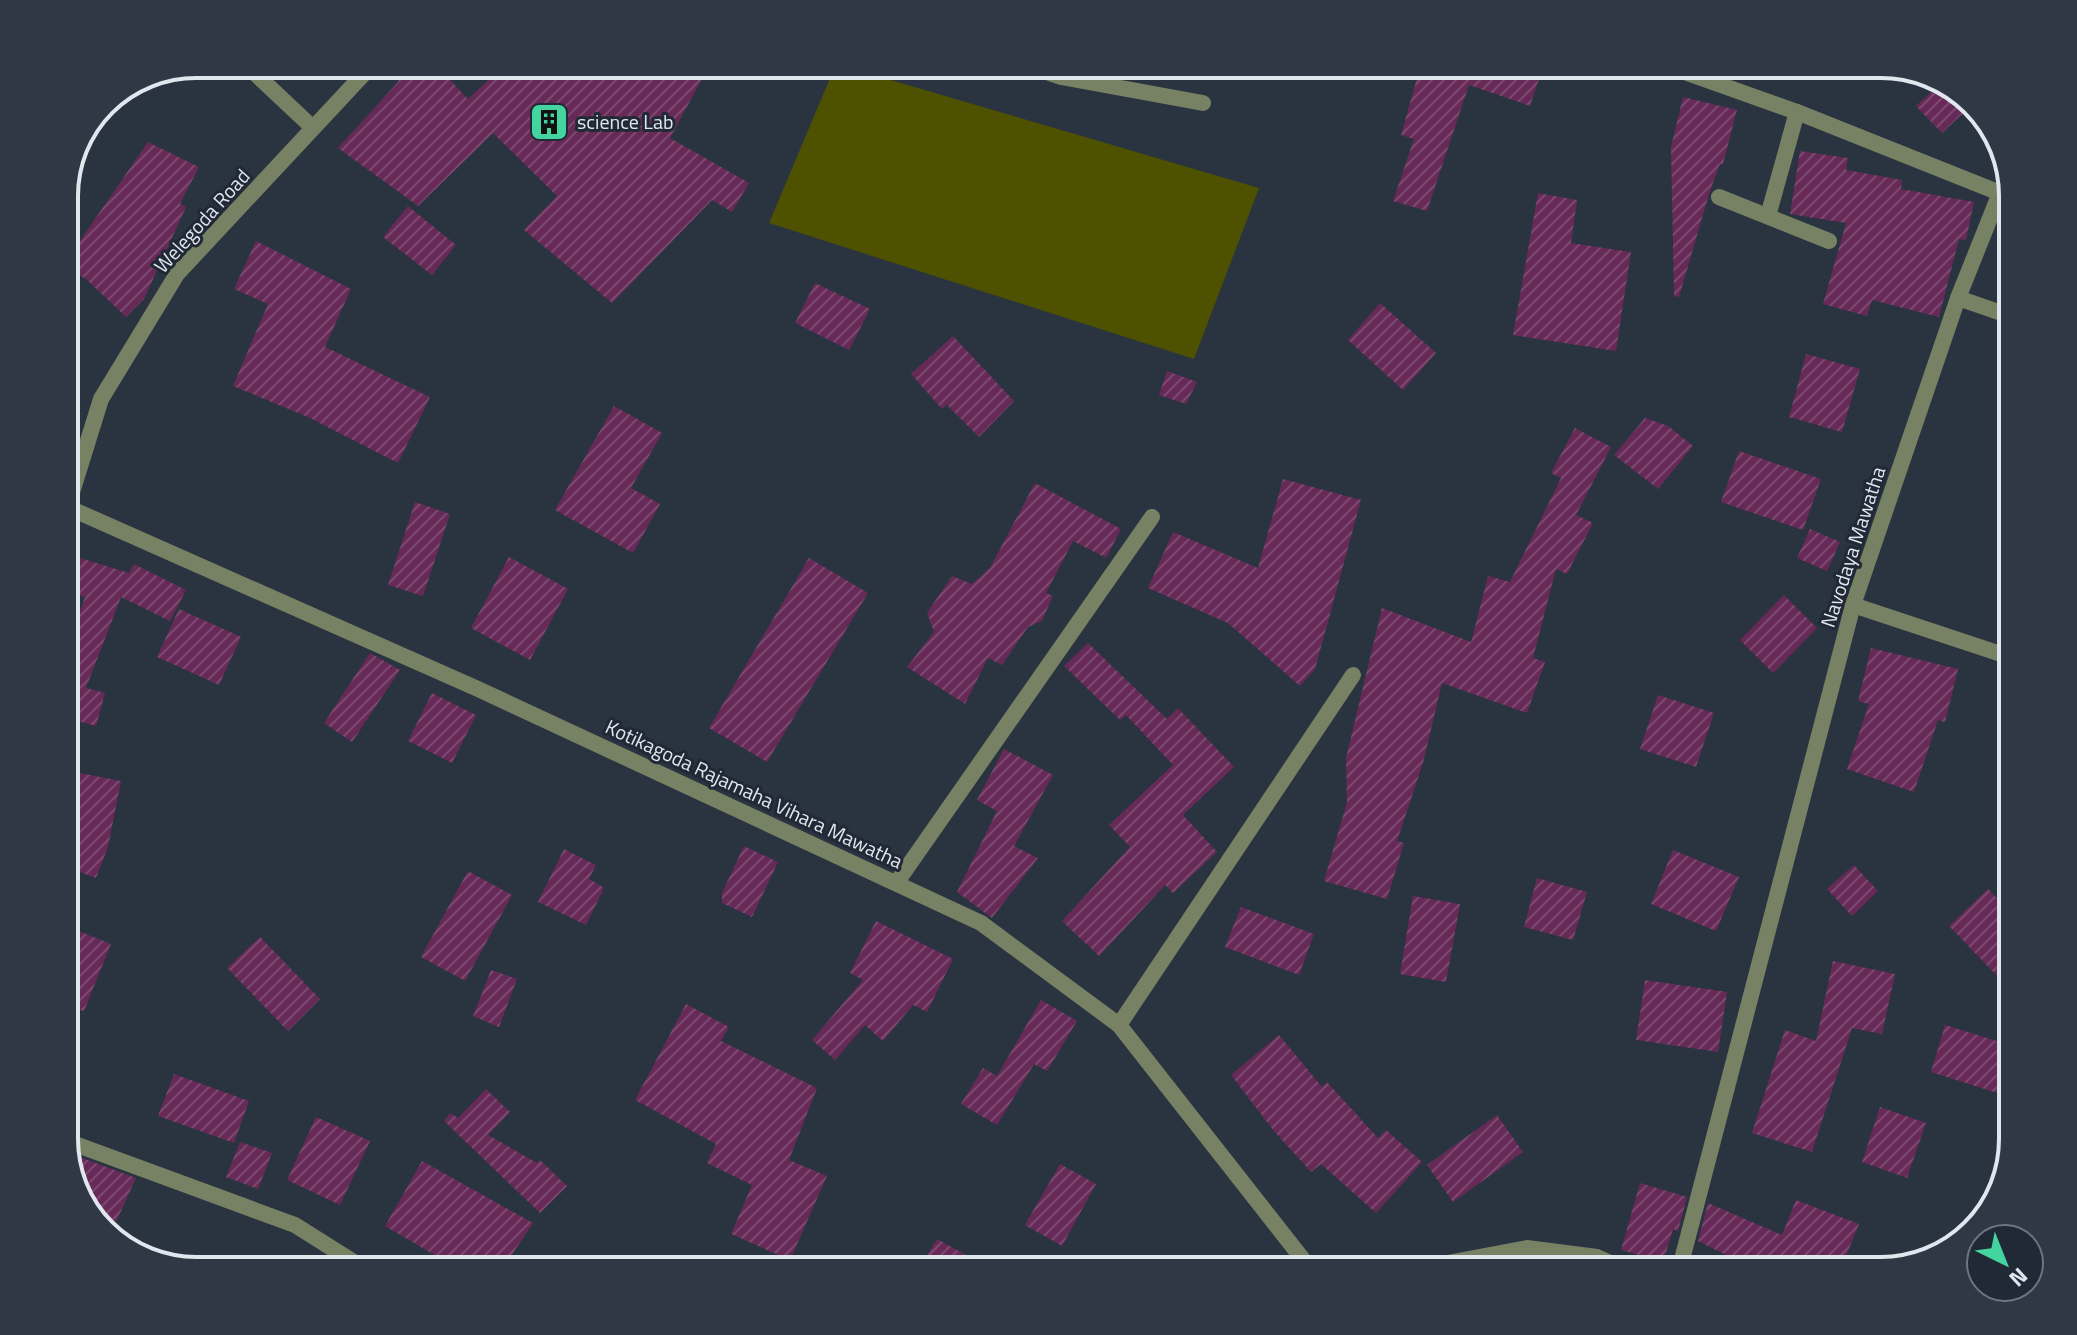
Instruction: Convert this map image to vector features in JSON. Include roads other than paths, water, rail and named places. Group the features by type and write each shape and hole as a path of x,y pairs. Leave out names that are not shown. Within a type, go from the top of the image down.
{"street":[{"path":"260,78 313,128"},
{"name":"Welegoda Road","path":"78,470 101,399 177,274 360,78"},
{"path":"1066,78 1203,103"},
{"name":"Navodaya Mawatha","path":"1701,78 1797,112 1999,193"},
{"path":"1768,216 1797,112"},
{"name":"Navodaya Mawatha","path":"1683,1257 1853,605 1958,298 1999,196"},
{"path":"1719,197 1829,241"},
{"path":"1958,298 1999,312"},
{"name":"Kotikagoda Rajamaha Vihara Mawatha","path":"78,516 478,689 981,923 1119,1025 1301,1257"},
{"path":"897,882 1152,517"},
{"path":"1853,605 1999,653"},
{"path":"1119,1025 1353,675"},
{"path":"78,1145 295,1225 346,1257"},
{"path":"1479,1257 1527,1248 1597,1257"}],"place":[{"name":"science Lab","path":"549,122"}]}
